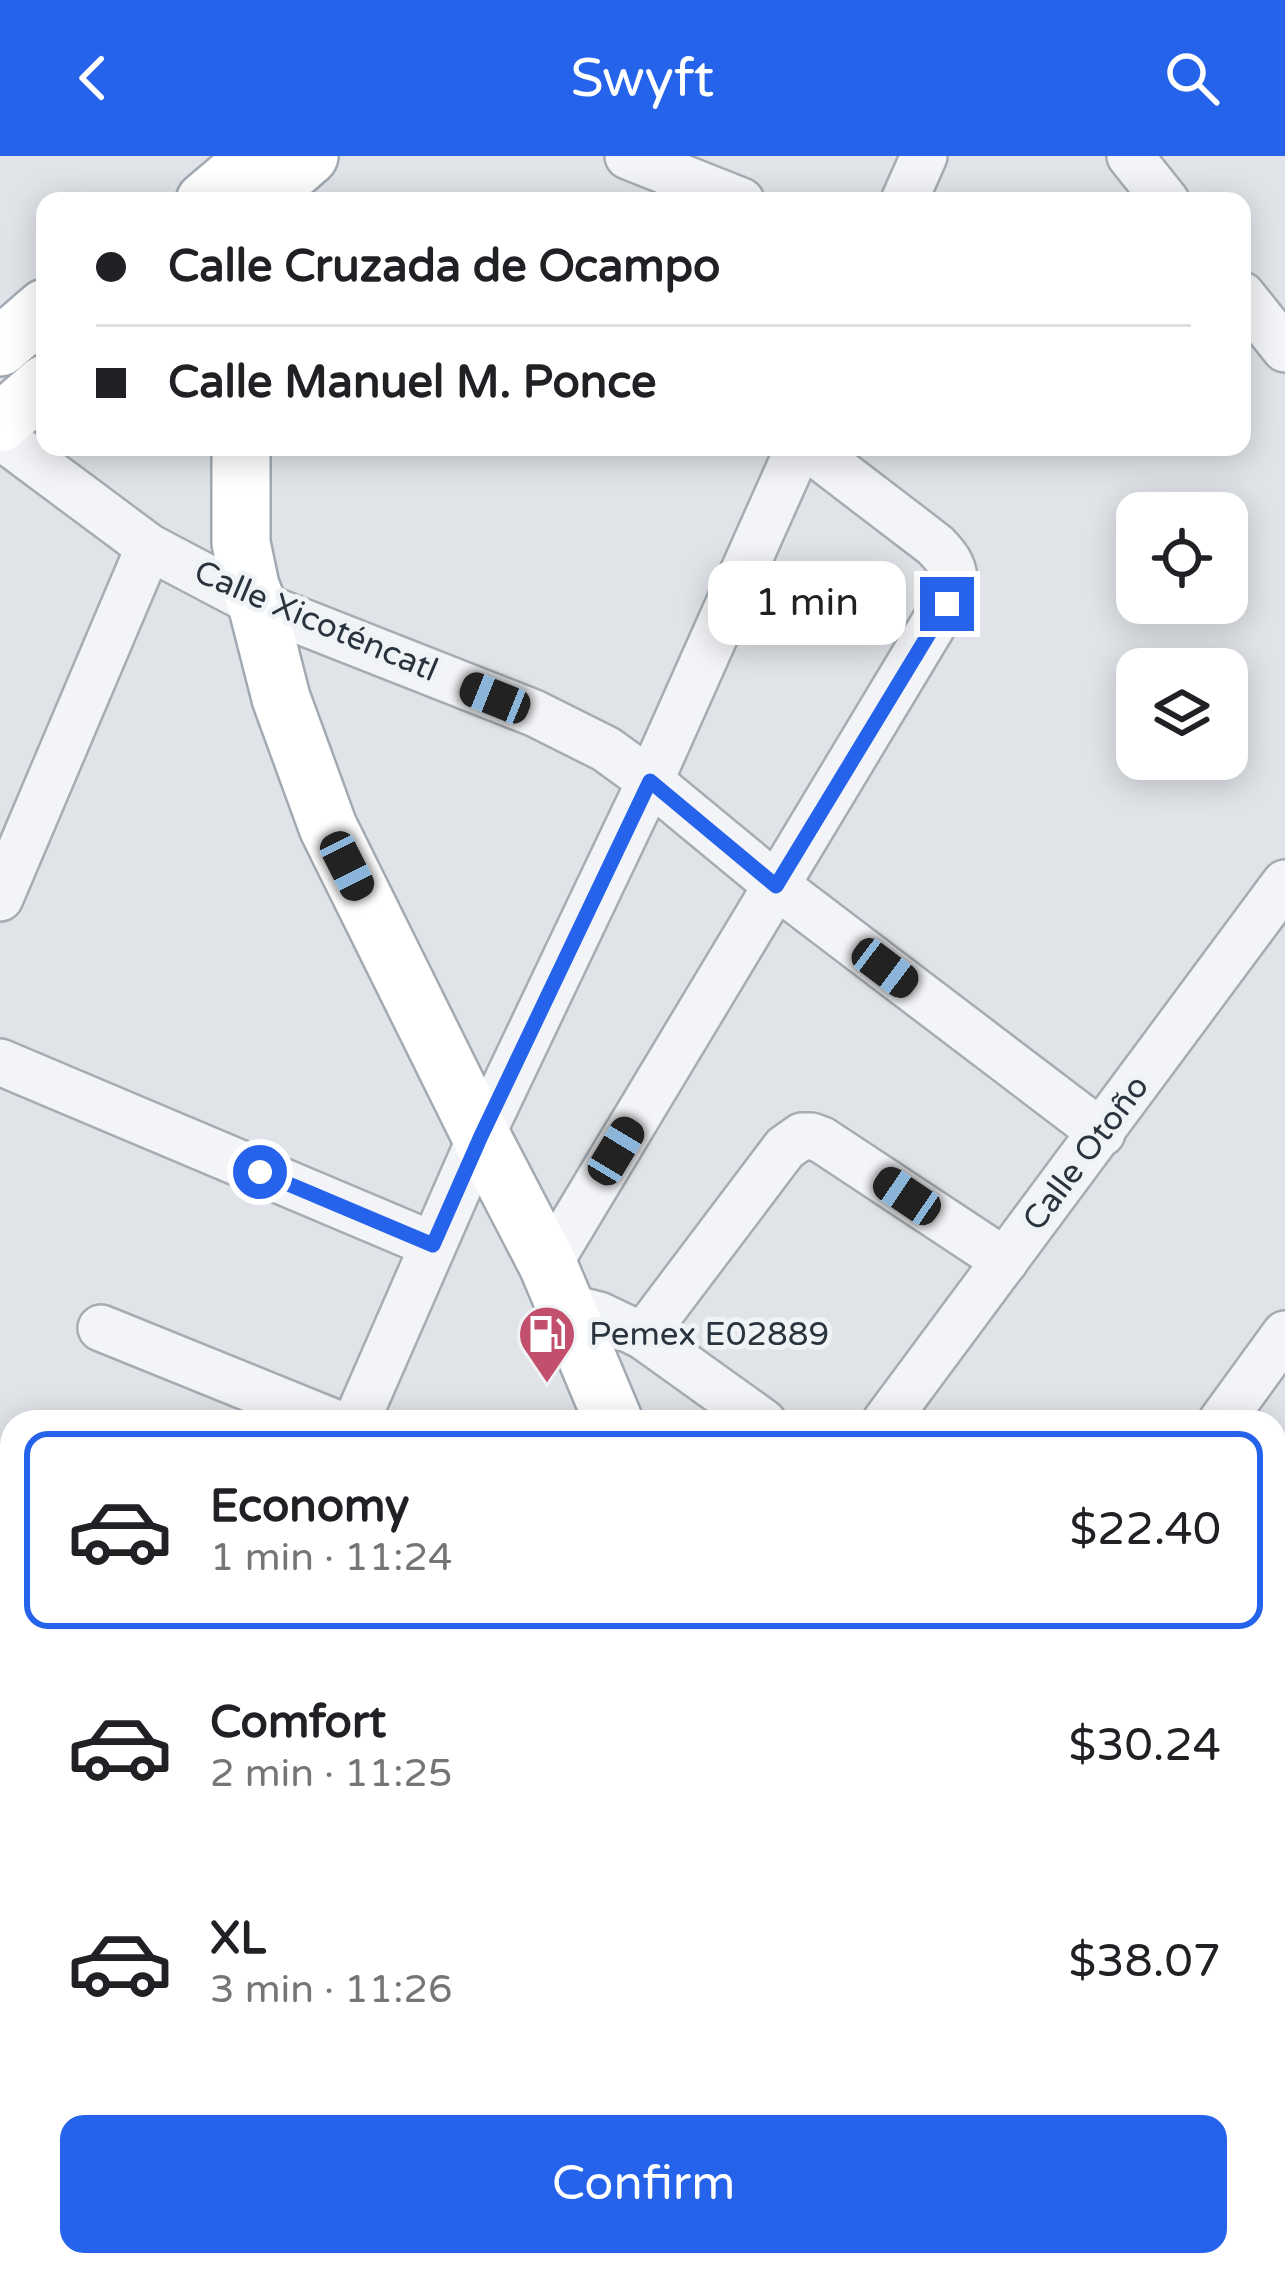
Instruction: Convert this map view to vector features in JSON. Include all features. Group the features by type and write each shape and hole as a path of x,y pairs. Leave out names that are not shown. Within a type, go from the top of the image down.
{"main road":[{"path":"179,192 221,156"},
{"path":"216,192 258,156"},
{"path":"267,192 309,156"},
{"path":"314,192 330,156"},
{"path":"0,347 36,316"},
{"path":"0,423 36,392"},
{"path":"241,456 242,543 250,586 280,698 328,827 557,1286 609,1410"},
{"path":"257,604 269,456"}],"street":[{"path":"628,156 718,192"},
{"path":"908,192 924,156"},
{"path":"1130,156 1159,192"},
{"path":"1251,306 1285,349"},
{"name":"Calle Xicoténcatl","path":"0,436 149,547 257,604 534,713 606,749 776,886 1102,1133"},
{"path":"361,1410 481,1136 799,456"},
{"path":"747,1410 643,1336 599,1315 557,1286 776,886 954,590 956,575 950,560 935,544 815,456"},
{"path":"0,898 149,547"},
{"name":"Calle Otoño","path":"894,1410 1285,883"},
{"path":"0,1062 433,1245"},
{"path":"643,1336 785,1148 802,1136 842,1152 1005,1261"},
{"path":"101,1328 303,1410"},
{"path":"1230,1410 1285,1334"}],"place":[{"name":"Pemex E02889","path":"547,1385"}],"route":[{"path":"260,1172 433,1245 650,781 776,886 947,604"}]}
